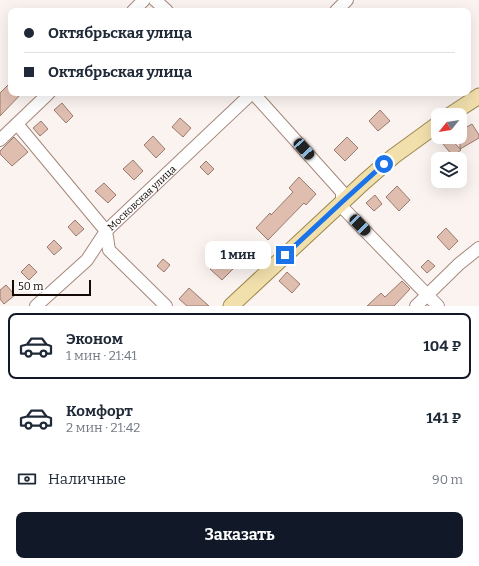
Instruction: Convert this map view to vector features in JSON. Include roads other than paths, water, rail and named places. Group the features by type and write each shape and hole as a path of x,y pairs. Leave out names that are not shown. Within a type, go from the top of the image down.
{"main road":[{"path":"461,108 479,96"},
{"path":"231,306 343,201 394,156 431,129"}],"street":[{"path":"136,8 144,0"},
{"path":"155,0 164,8"},
{"path":"339,8 347,0"},
{"path":"0,140 46,96"},
{"name":"Московская улица","path":"36,306 87,260 106,231 250,96"},
{"path":"256,96 342,192 342,207 438,306"},
{"path":"18,124 106,231 109,250 166,306"},
{"path":"416,306 459,264 479,248"}]}
